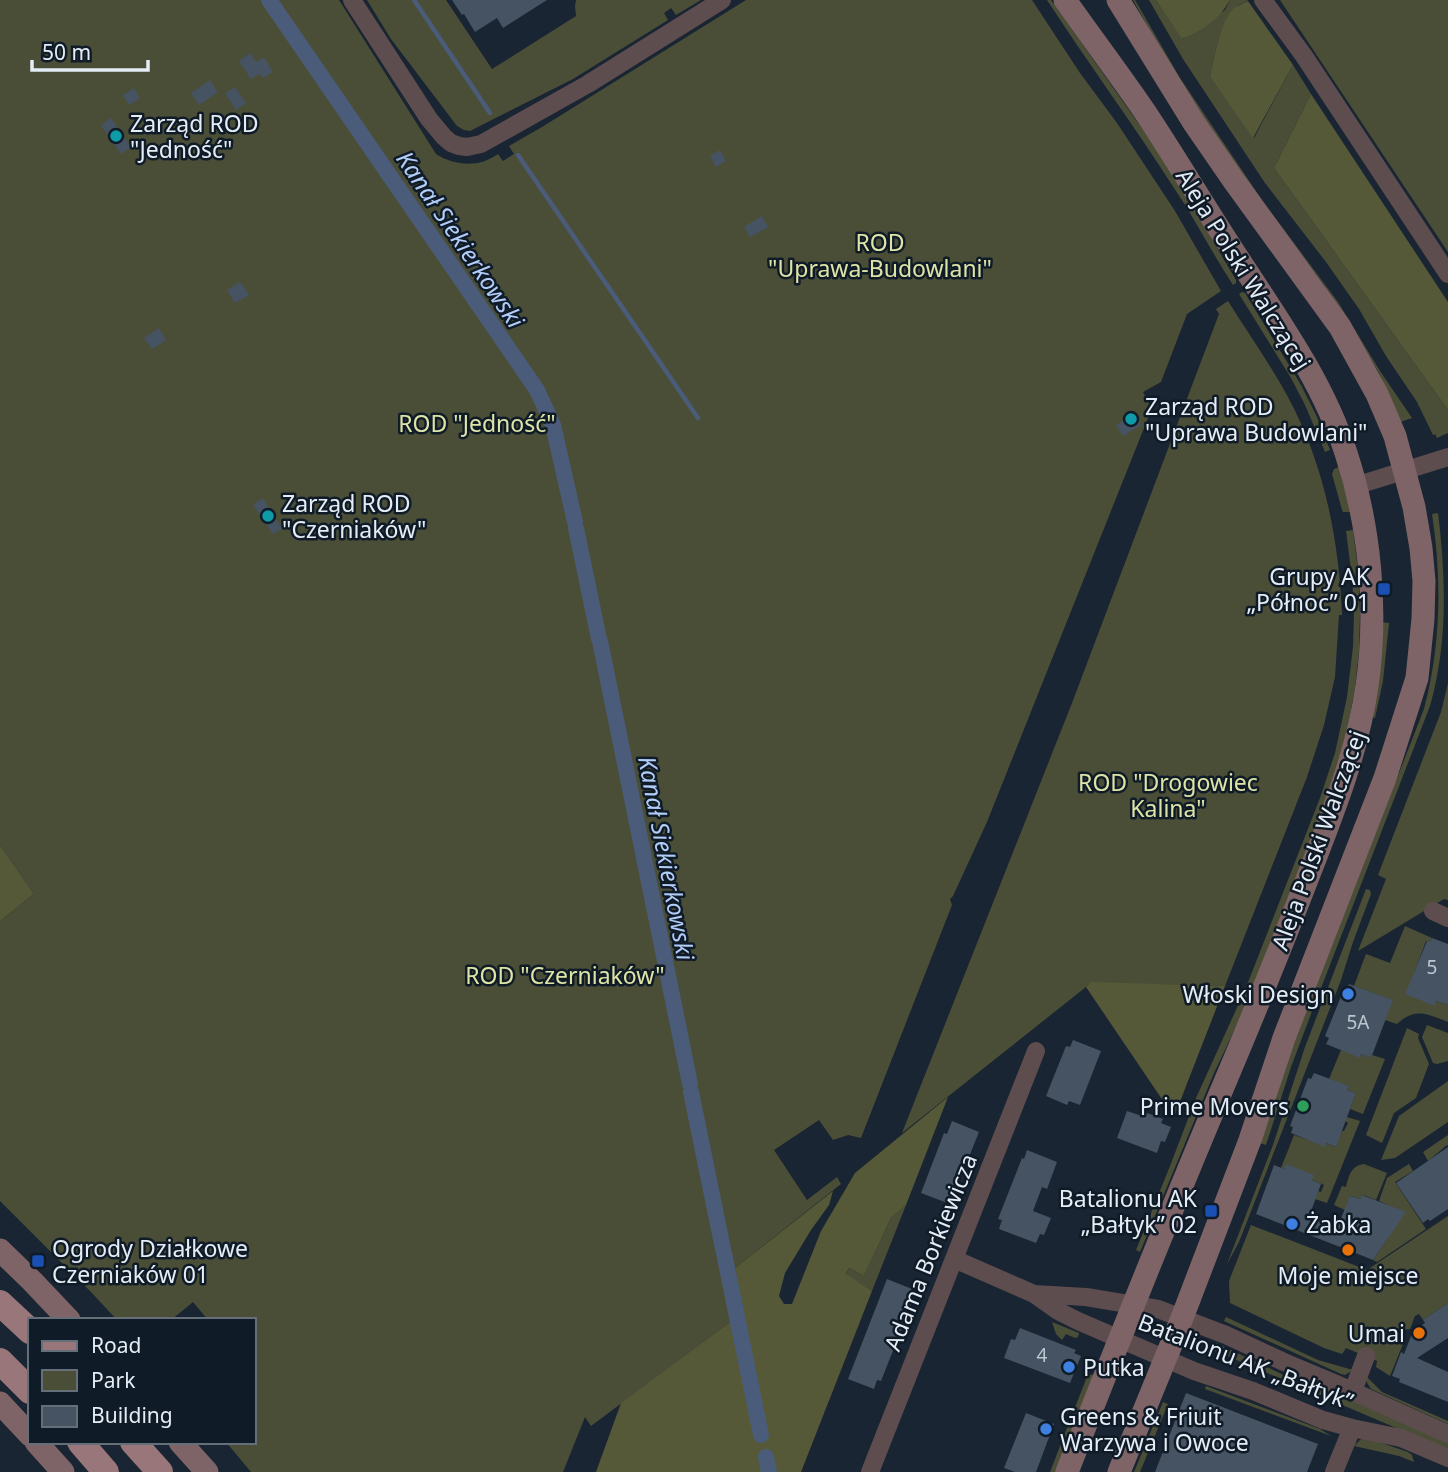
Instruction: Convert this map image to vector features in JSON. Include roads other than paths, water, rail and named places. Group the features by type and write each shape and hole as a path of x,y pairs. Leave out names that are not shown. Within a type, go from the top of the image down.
{"main road":[{"name":"Aleja Polski Walczącej","path":"1065,0 1144,112 1316,383 1347,455 1355,486 1368,560 1371,600 1367,684 1349,766 1266,984 1133,1304 1067,1472"},
{"name":"Aleja Polski Walczącej","path":"1118,0 1234,181 1340,327 1377,394 1395,436 1405,470 1418,523 1424,581 1417,678 1385,778 1284,1038 1250,1140 1182,1318 1119,1472"},
{"path":"0,1250 67,1318"},
{"path":"0,1303 28,1329"},
{"path":"0,1361 28,1389"},
{"path":"0,1403 28,1433"},
{"path":"38,1444 63,1472"},
{"path":"82,1444 106,1472"},
{"path":"135,1444 160,1472"},
{"path":"182,1444 207,1472"}],"street":[{"path":"352,0 429,119 451,143 467,147 481,144 588,84 722,0"},
{"path":"1264,0 1448,274"},
{"path":"1355,486 1448,457"},
{"name":"Adama Borkiewicza","path":"870,1472 1036,1051"},
{"name":"Batalionu AK „Bałtyk”","path":"954,1259 1034,1294 1058,1311 1194,1371 1253,1391 1302,1412 1352,1428 1401,1438 1448,1458"},
{"name":"Batalionu AK „Bałtyk”","path":"1034,1294 1075,1296 1158,1309 1226,1335 1448,1434"},
{"path":"1353,1391 1366,1356"},
{"path":"1334,1472 1352,1428"}],"waterway":[{"name":"Kanał Siekierkowski","path":"269,0 537,390 553,425 575,522"},
{"path":"414,0 490,113"},
{"path":"518,155 698,418"},
{"name":"Kanał Siekierkowski","path":"576,528 599,639"},
{"name":"Kanał Siekierkowski","path":"600,641 690,1084"},
{"name":"Kanał Siekierkowski","path":"691,1092 723,1249"},
{"name":"Kanał Siekierkowski","path":"724,1253 761,1435"},
{"name":"Kanał Siekierkowski","path":"766,1457 769,1472"}],"place":[{"name":"Zarząd ROD \"Jedność\"","path":"116,136"},
{"name":"Zarząd ROD \"Uprawa Budowlani\"","path":"1131,419"},
{"name":"Zarząd ROD \"Czerniaków\"","path":"268,516"},
{"name":"Grupy AK „Północ” 01","path":"1384,589"},
{"name":"Włoski Design","path":"1348,994"},
{"name":"Prime Movers","path":"1303,1106"},
{"name":"Batalionu AK „Bałtyk” 02","path":"1211,1211"},
{"name":"Żabka","path":"1292,1224"},
{"name":"Moje miejsce","path":"1348,1250"},
{"name":"Ogrody Działkowe Czerniaków 01","path":"38,1261"},
{"name":"Umai","path":"1419,1333"},
{"name":"Putka","path":"1069,1367"},
{"name":"Greens & Friuit Warzywa i Owoce","path":"1046,1429"}],"park label":[{"name":"ROD \"Uprawa-Budowlani\"","path":"880,255"},
{"name":"ROD \"Jedność\"","path":"477,423"},
{"name":"ROD \"Drogowiec Kalina\"","path":"1168,795"},
{"name":"ROD \"Czerniaków\"","path":"565,975"}]}
